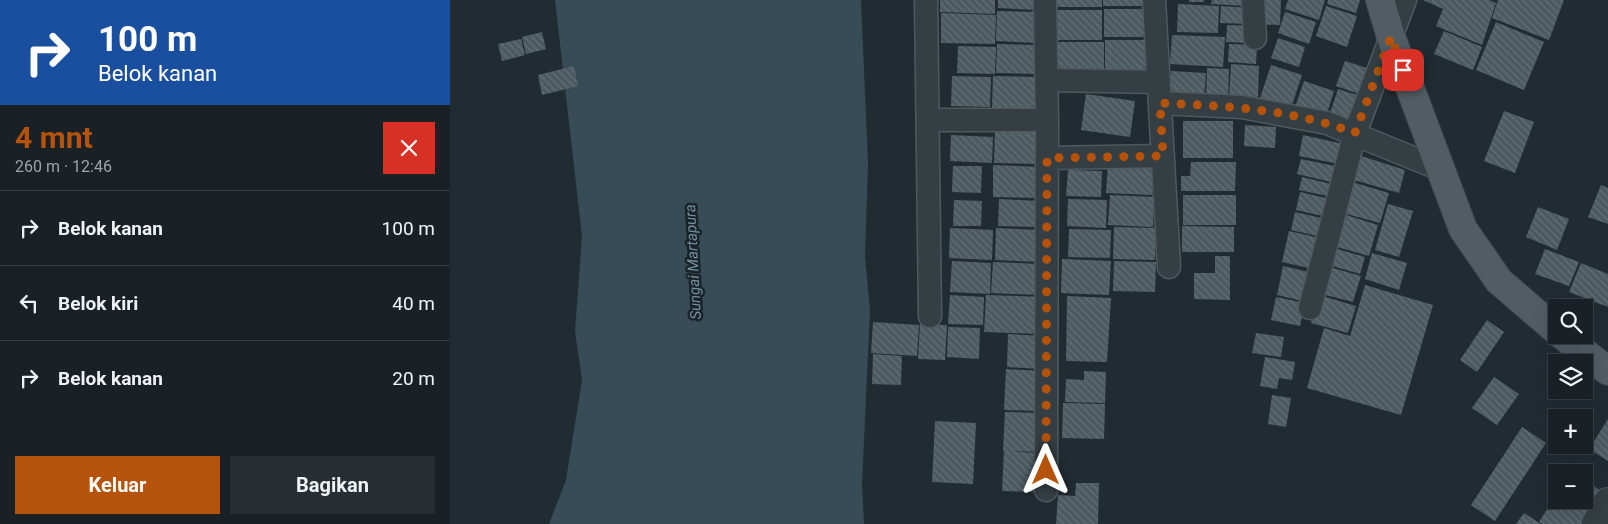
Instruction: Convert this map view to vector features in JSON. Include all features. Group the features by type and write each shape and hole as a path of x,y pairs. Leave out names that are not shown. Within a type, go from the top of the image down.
{"main road":[{"path":"1380,0 1391,37 1463,229 1505,287 1548,323"},
{"path":"1574,344 1608,371"}],"street":[{"path":"926,0 930,316"},
{"path":"1045,0 1048,120 1046,490"},
{"path":"1154,0 1169,268"},
{"path":"1253,0 1255,38"},
{"path":"1310,308 1355,133 1405,0"},
{"path":"1047,80 1159,92 1328,123 1440,169"},
{"path":"928,120 1048,120"},
{"path":"1047,158 1163,156"},
{"path":"1596,524 1608,502"}],"water":[{"name":"Sungai Martapura","path":"555,0 861,0 868,164 865,256 870,311 862,484 864,524 549,524 566,480 582,380 575,331 582,236"}],"building":[{"path":"940,0 995,0 995,14 940,12"},
{"path":"998,0 1038,0 1037,10 998,8"},
{"path":"1056,0 1102,0 1102,7 1056,7"},
{"path":"1103,0 1144,0 1144,6 1103,6"},
{"path":"1189,0 1204,0 1204,2 1189,2"},
{"path":"1212,0 1246,0 1246,6 1211,4"},
{"path":"1256,0 1281,0 1280,25 1255,24"},
{"path":"1288,0 1325,0 1319,20 1285,9"},
{"path":"1328,0 1360,0 1356,13 1327,4"},
{"path":"1423,0 1489,0 1496,3 1482,45 1436,26 1443,9"},
{"path":"1498,0 1564,0 1549,40 1492,18"},
{"path":"1178,4 1219,6 1218,33 1177,32"},
{"path":"1221,6 1250,8 1249,24 1220,23"},
{"path":"1326,6 1357,16 1347,47 1316,36"},
{"path":"1104,9 1144,9 1144,37 1104,37"},
{"path":"1056,10 1102,10 1102,40 1056,40"},
{"path":"997,11 1038,12 1037,43 996,41"},
{"path":"1285,12 1316,22 1309,44 1278,33"},
{"path":"941,13 996,15 995,44 941,43"},
{"path":"1496,22 1544,42 1524,90 1476,70"},
{"path":"1227,25 1252,26 1252,43 1226,42"},
{"path":"1444,31 1482,47 1473,70 1434,54"},
{"path":"542,32 546,49 526,54 522,37"},
{"path":"1172,35 1225,37 1223,67 1170,64"},
{"path":"1278,38 1305,47 1299,67 1271,58"},
{"path":"521,39 525,55 502,61 498,44"},
{"path":"1105,40 1145,40 1145,71 1105,71"},
{"path":"1056,42 1104,42 1104,70 1057,70"},
{"path":"997,44 1038,45 1038,74 996,73"},
{"path":"1229,44 1257,45 1256,64 1228,62"},
{"path":"958,46 996,47 995,74 957,73"},
{"path":"1345,61 1373,70 1365,96 1336,86"},
{"path":"1231,64 1259,66 1258,98 1229,97"},
{"path":"1271,65 1302,75 1291,108 1260,98"},
{"path":"574,66 578,86 542,95 538,75"},
{"path":"1207,68 1229,69 1228,99 1206,98"},
{"path":"1171,71 1206,73 1204,99 1170,97"},
{"path":"952,76 991,77 990,107 951,106"},
{"path":"993,76 1039,77 1038,109 992,108"},
{"path":"1304,81 1334,91 1326,117 1295,107"},
{"path":"1338,89 1363,97 1353,127 1328,119"},
{"path":"1086,94 1135,101 1130,137 1081,130"},
{"path":"1504,111 1534,122 1515,173 1484,161"},
{"path":"1183,121 1233,121 1233,158 1183,158"},
{"path":"1245,125 1276,127 1275,148 1244,146"},
{"path":"995,130 1038,131 1037,164 994,163"},
{"path":"951,135 993,137 992,163 950,161"},
{"path":"1303,135 1343,144 1339,164 1299,156"},
{"path":"1361,156 1405,170 1399,193 1354,180"},
{"path":"1301,159 1335,166 1331,182 1297,174"},
{"path":"1191,162 1236,162 1235,191 1181,191 1181,176 1190,176"},
{"path":"1108,163 1154,165 1152,195 1106,193"},
{"path":"993,165 1039,167 1038,198 993,197"},
{"path":"953,166 982,166 981,193 952,192"},
{"path":"1068,170 1102,171 1101,197 1066,196"},
{"path":"1302,177 1335,185 1332,197 1299,190"},
{"path":"1352,182 1389,193 1380,223 1343,213"},
{"path":"1601,185 1608,188 1608,224 1588,217"},
{"path":"1300,192 1330,199 1327,217 1296,210"},
{"path":"1110,195 1154,197 1153,227 1108,225"},
{"path":"1183,195 1236,195 1236,225 1183,225"},
{"path":"999,199 1038,201 1037,227 998,226"},
{"path":"1068,199 1107,200 1106,228 1067,226"},
{"path":"954,200 982,201 981,226 953,226"},
{"path":"1388,204 1413,211 1399,257 1375,250"},
{"path":"1538,207 1569,219 1557,250 1526,237"},
{"path":"1295,212 1326,219 1322,237 1291,230"},
{"path":"1346,215 1378,225 1369,256 1337,247"},
{"path":"1182,226 1234,227 1234,252 1182,252"},
{"path":"1114,227 1156,228 1155,260 1113,259"},
{"path":"950,228 993,230 992,260 949,258"},
{"path":"996,228 1040,230 1039,262 995,260"},
{"path":"1069,229 1111,230 1110,258 1068,257"},
{"path":"1289,231 1320,238 1313,269 1282,262"},
{"path":"1334,248 1365,257 1360,274 1329,265"},
{"path":"1545,249 1579,262 1569,286 1535,274"},
{"path":"1372,253 1407,263 1399,290 1365,279"},
{"path":"1215,256 1230,256 1230,300 1194,299 1194,273 1215,273"},
{"path":"1062,259 1111,261 1109,295 1061,293"},
{"path":"952,261 991,263 990,294 950,292"},
{"path":"1114,261 1156,262 1155,292 1113,291"},
{"path":"993,262 1040,264 1039,295 991,293"},
{"path":"1581,263 1608,274 1608,307 1593,301 1593,299 1587,299 1569,292"},
{"path":"1283,266 1313,273 1307,302 1277,295"},
{"path":"1326,266 1361,276 1353,302 1318,293"},
{"path":"1365,285 1433,305 1401,415 1307,388 1324,328 1350,336"},
{"path":"950,295 984,297 983,325 948,324"},
{"path":"986,295 1043,297 1041,334 984,332"},
{"path":"1319,295 1356,306 1348,333 1311,323"},
{"path":"1067,296 1111,298 1107,362 1066,361"},
{"path":"1276,297 1305,303 1300,326 1271,320"},
{"path":"1487,320 1504,332 1477,372 1460,360"},
{"path":"873,322 919,325 917,356 871,353"},
{"path":"920,324 947,325 945,360 918,359"},
{"path":"948,327 980,328 979,359 947,357"},
{"path":"1256,333 1284,337 1281,357 1252,353"},
{"path":"1008,334 1042,336 1041,369 1007,367"},
{"path":"873,354 902,356 901,385 872,384"},
{"path":"1265,357 1295,362 1292,380 1279,378 1277,389 1260,386"},
{"path":"1006,369 1042,371 1040,411 1004,410"},
{"path":"1084,371 1106,372 1105,403 1065,402 1066,379 1084,380"},
{"path":"1494,377 1519,394 1497,425 1472,408"},
{"path":"1272,395 1291,398 1286,427 1268,424"},
{"path":"1063,403 1105,404 1104,439 1062,438"},
{"path":"1005,412 1041,413 1039,452 1003,451"},
{"path":"1608,419 1608,461 1593,452 1593,443"},
{"path":"935,421 976,423 973,484 932,482"},
{"path":"1522,427 1546,443 1495,521 1471,505"},
{"path":"1004,451 1038,453 1036,492 1002,491"},
{"path":"1076,483 1099,483 1098,524 1056,524 1058,495 1075,496"},
{"path":"1593,486 1606,494 1595,510 1593,509"},
{"path":"1548,508 1585,509 1591,513 1584,524 1543,524 1539,522"},
{"path":"1524,513 1541,524 1516,524"}],"route":[{"path":"1046,470 1047,158 1163,156 1160,103 1242,107 1282,113 1328,123 1355,133 1391,37 1403,70"}]}
